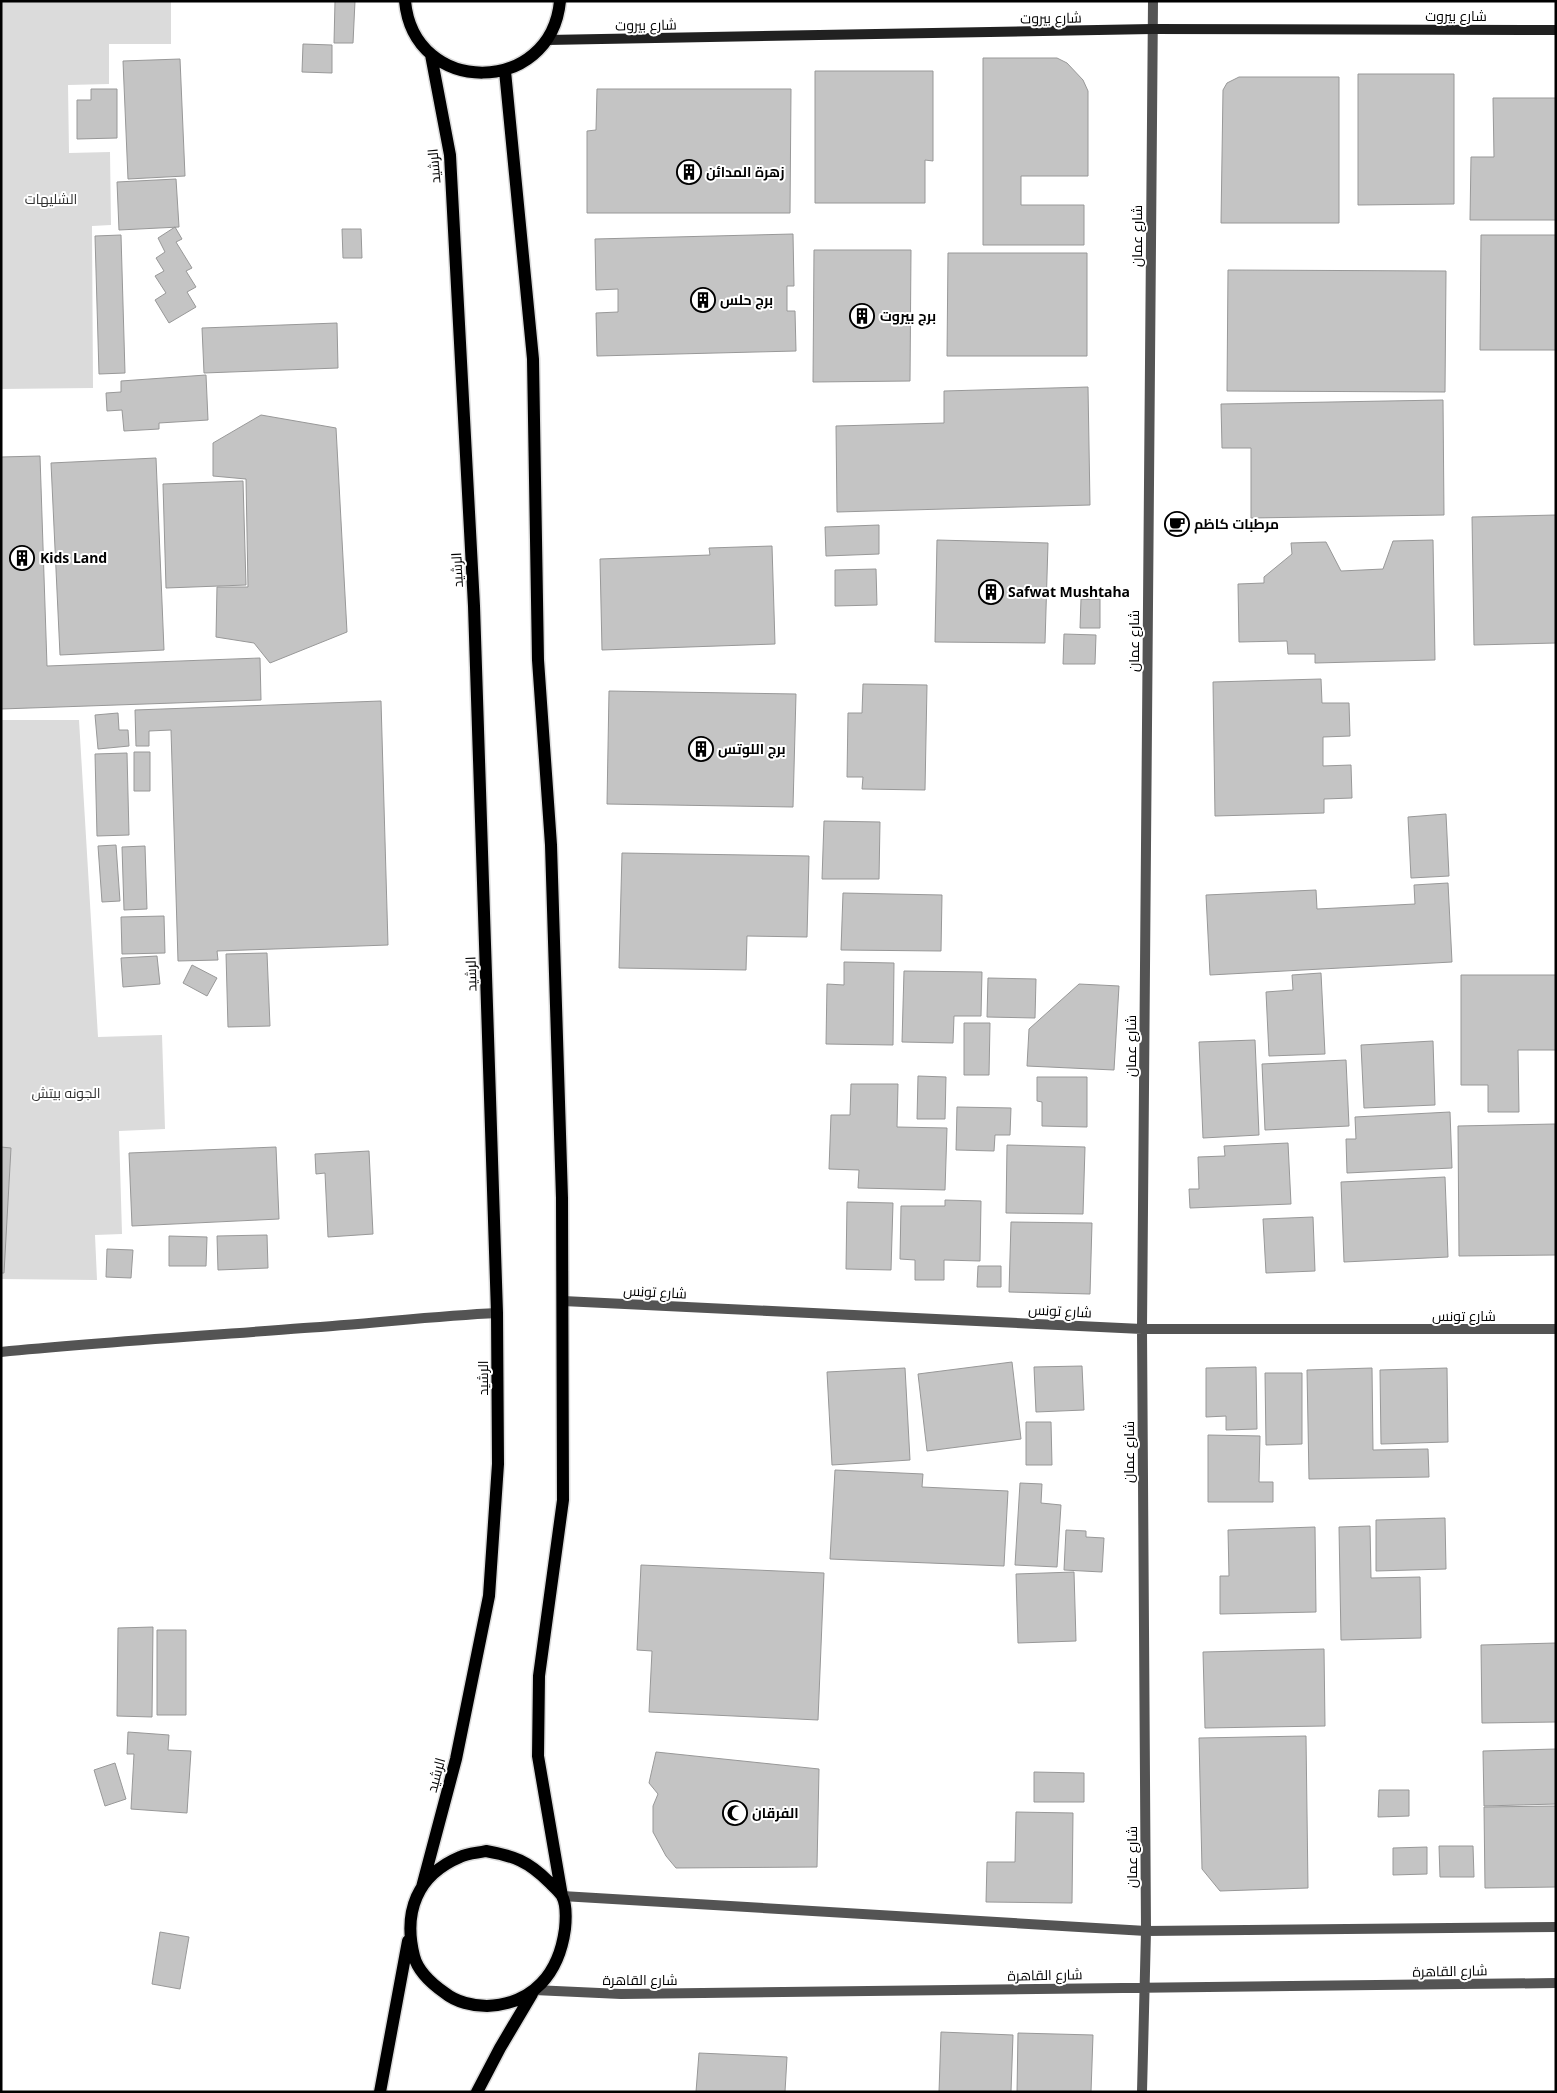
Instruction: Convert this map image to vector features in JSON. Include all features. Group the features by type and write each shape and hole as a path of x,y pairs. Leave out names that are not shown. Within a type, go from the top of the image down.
{"main road":[{"path":"405,1 406,14 415,36 431,55 452,67 478,74 505,71 528,59 547,40 559,16 560,1"},
{"name":"شارع بيروت","path":"547,40 1152,30 1556,30"},
{"name":"الرشيد","path":"422,1887 456,1759 489,1596 498,1464 497,1313 474,606 450,156 431,55"},
{"path":"409,1936 416,1961 430,1983 451,1998 476,2006 502,2005 523,1998 548,1977 560,1956 566,1917 538,1756 540,1676 563,1500 562,1198 552,844 538,660 533,359 505,71"},
{"path":"380,2092 409,1936 412,1910 422,1887 439,1868 461,1856 486,1851 510,1855 533,1866 562,1896"},
{"path":"477,2092 534,1990"}],"street":[{"name":"شارع عمان","path":"1142,2092 1146,1931 1142,1329 1153,1"},
{"name":"شارع تونس","path":"563,1301 1142,1329 1556,1329"},
{"path":"1,1352 426,1317 497,1313"},
{"path":"562,1896 1146,1931 1556,1927"},
{"name":"شارع القاهرة","path":"534,1990 621,1994 1556,1983"}],"green space":[{"name":"الشليهات","path":"1,1 171,1 171,44 109,44 109,84 68,85 69,153 110,152 111,225 92,226 93,388 1,389"},
{"name":"الجونه بيتش","path":"1,720 79,720 98,1037 162,1035 165,1129 119,1131 122,1234 95,1235 97,1280 1,1279"}],"building":[{"path":"335,1 355,1 353,43 334,43"},
{"path":"303,44 332,45 332,73 302,72"},
{"path":"983,58 1057,58 1067,63 1083,80 1088,91 1088,176 1021,176 1021,205 1084,205 1084,245 983,245"},
{"path":"180,59 185,176 128,179 123,61"},
{"path":"815,71 933,71 933,161 925,160 925,203 815,203"},
{"path":"1358,74 1454,74 1454,204 1358,205"},
{"path":"1239,77 1339,77 1339,223 1221,223 1223,90 1227,83"},
{"path":"91,89 117,89 117,138 77,139 77,100 91,100"},
{"name":"زهرة المدائن","path":"597,89 791,89 790,213 587,213 587,131 596,130"},
{"path":"1493,98 1556,98 1556,220 1470,220 1471,157 1494,157"},
{"path":"176,179 179,227 119,230 117,182"},
{"path":"175,227 182,239 176,242 192,268 186,271 196,287 187,292 196,307 169,323 155,300 166,293 155,276 164,271 156,258 165,252 158,238"},
{"path":"342,229 361,229 362,258 343,258"},
{"name":"برج حلس","path":"793,234 794,286 787,286 787,311 795,311 796,351 597,356 596,313 618,312 618,289 596,290 595,239"},
{"path":"121,235 125,373 99,374 95,236"},
{"path":"1481,235 1556,235 1556,350 1480,350"},
{"name":"برج بيروت","path":"814,250 911,250 910,381 813,382"},
{"path":"948,253 1087,253 1087,356 947,356"},
{"path":"1228,270 1446,271 1445,392 1227,391"},
{"path":"337,323 338,368 204,373 202,328"},
{"path":"206,375 208,420 159,423 159,429 124,431 122,410 107,411 106,393 121,392 121,381"},
{"path":"1088,387 1090,505 837,512 836,426 944,423 944,391"},
{"path":"1443,400 1444,515 1251,518 1251,448 1222,448 1221,404"},
{"path":"261,415 336,428 347,632 270,663 254,643 216,637 217,587 248,587 246,479 213,476 213,443"},
{"name":"Kids Land","path":"40,456 47,666 260,658 261,700 1,709 1,457"},
{"path":"156,458 164,650 60,655 51,463"},
{"path":"243,481 246,585 166,588 163,484"},
{"path":"1556,515 1556,643 1474,645 1472,517"},
{"path":"879,525 879,554 826,556 825,527"},
{"name":"Safwat Mushtaha","path":"937,540 1048,543 1045,643 935,642"},
{"path":"1433,540 1435,660 1315,663 1315,654 1288,654 1287,641 1239,642 1238,584 1264,583 1264,577 1292,554 1291,543 1326,542 1341,571 1383,569 1393,541"},
{"path":"772,546 775,644 602,650 600,559 710,555 709,548"},
{"path":"876,569 877,605 835,606 835,570"},
{"path":"1081,599 1100,599 1100,628 1080,628"},
{"path":"1064,634 1096,635 1095,664 1063,664"},
{"path":"1321,679 1322,703 1349,703 1350,736 1323,737 1323,766 1351,765 1352,798 1324,799 1324,813 1215,816 1213,682"},
{"path":"863,684 927,685 925,790 862,789 863,777 847,777 848,713 862,713"},
{"name":"برج اللوتس","path":"609,691 796,694 793,807 607,804"},
{"path":"381,701 388,945 217,951 218,960 178,961 171,730 149,731 149,746 136,746 135,710"},
{"path":"118,713 119,730 128,730 129,746 98,749 95,715"},
{"path":"134,752 150,752 150,791 134,791"},
{"path":"127,753 129,835 97,836 95,754"},
{"path":"1446,814 1449,876 1411,878 1408,817"},
{"path":"824,821 880,822 879,879 822,879"},
{"path":"116,845 120,901 102,902 98,846"},
{"path":"145,846 147,909 124,910 122,847"},
{"path":"622,853 809,856 807,937 747,936 746,970 619,968"},
{"path":"1448,883 1452,962 1210,975 1206,895 1316,890 1317,909 1415,904 1414,885"},
{"path":"843,893 942,895 941,951 841,950"},
{"path":"164,916 165,953 122,954 121,917"},
{"path":"267,953 270,1026 228,1027 226,954"},
{"path":"157,956 160,984 123,987 121,958"},
{"path":"844,962 894,963 893,1045 826,1044 827,984 844,985"},
{"path":"192,965 217,978 207,996 183,983"},
{"path":"904,971 982,972 981,1016 954,1016 953,1043 902,1042"},
{"path":"1321,973 1325,1054 1269,1056 1266,992 1293,990 1292,975"},
{"path":"1461,975 1556,975 1556,1050 1518,1050 1519,1112 1488,1112 1488,1085 1461,1085"},
{"path":"988,978 1036,979 1035,1018 987,1017"},
{"path":"1079,984 1119,986 1114,1070 1027,1066 1029,1029"},
{"path":"964,1023 990,1023 989,1075 964,1075"},
{"path":"1255,1040 1259,1135 1203,1138 1199,1042"},
{"path":"1433,1041 1435,1105 1364,1108 1361,1045"},
{"path":"1346,1060 1349,1126 1265,1130 1262,1064"},
{"path":"918,1076 946,1077 945,1119 917,1119"},
{"path":"1037,1077 1087,1077 1087,1127 1042,1126 1042,1102 1037,1101"},
{"path":"851,1084 898,1084 897,1127 947,1128 945,1190 858,1188 859,1170 829,1169 831,1115 850,1115"},
{"path":"957,1107 1011,1108 1010,1135 995,1135 994,1151 956,1150"},
{"path":"1450,1112 1452,1168 1347,1173 1346,1139 1356,1139 1355,1117"},
{"path":"1555,1124 1556,1255 1459,1256 1458,1126"},
{"path":"1288,1143 1291,1204 1190,1208 1189,1189 1199,1189 1198,1157 1225,1156 1224,1146"},
{"path":"1007,1145 1085,1147 1083,1214 1006,1213"},
{"path":"1,1147 11,1148 4,1273 1,1273"},
{"path":"276,1147 279,1219 132,1226 129,1153"},
{"path":"369,1151 373,1234 328,1237 325,1173 316,1174 315,1154"},
{"path":"1445,1177 1448,1257 1344,1262 1341,1182"},
{"path":"945,1200 981,1201 980,1261 944,1260 944,1280 915,1280 915,1260 900,1259 901,1206 945,1206"},
{"path":"847,1202 893,1203 891,1270 846,1269"},
{"path":"1313,1217 1315,1271 1266,1273 1263,1219"},
{"path":"1011,1222 1092,1223 1090,1294 1009,1292"},
{"path":"267,1235 268,1268 218,1270 217,1236"},
{"path":"169,1236 207,1237 206,1266 169,1266"},
{"path":"107,1249 133,1250 131,1278 106,1277"},
{"path":"978,1266 1001,1266 1001,1287 977,1287"},
{"path":"1012,1362 1021,1439 927,1451 918,1374"},
{"path":"1082,1366 1084,1410 1036,1412 1034,1367"},
{"path":"1256,1367 1257,1429 1226,1430 1226,1416 1206,1417 1206,1368"},
{"path":"905,1368 910,1460 832,1465 827,1372"},
{"path":"1372,1368 1373,1450 1428,1449 1429,1477 1309,1479 1307,1370"},
{"path":"1447,1368 1448,1442 1381,1444 1380,1370"},
{"path":"1265,1373 1302,1373 1302,1444 1266,1445"},
{"path":"1026,1422 1051,1422 1052,1465 1026,1465"},
{"path":"1208,1435 1260,1436 1259,1482 1273,1482 1273,1502 1208,1502"},
{"path":"835,1470 923,1474 922,1487 1008,1491 1004,1566 830,1559"},
{"path":"1020,1483 1042,1484 1041,1503 1061,1505 1057,1567 1015,1565"},
{"path":"1445,1518 1446,1569 1376,1571 1376,1520"},
{"path":"1370,1526 1371,1578 1420,1577 1421,1638 1341,1640 1339,1527"},
{"path":"1315,1527 1316,1612 1220,1614 1220,1576 1229,1576 1228,1530"},
{"path":"1066,1530 1086,1531 1086,1537 1104,1538 1102,1572 1064,1570"},
{"path":"641,1565 824,1573 818,1720 649,1712 652,1651 637,1650"},
{"path":"1074,1572 1076,1641 1018,1643 1016,1574"},
{"path":"153,1627 152,1717 117,1716 118,1628"},
{"path":"157,1630 186,1630 186,1715 157,1715"},
{"path":"1556,1643 1556,1722 1482,1723 1481,1645"},
{"path":"1324,1649 1325,1726 1205,1728 1203,1652"},
{"path":"128,1732 169,1735 168,1750 191,1751 187,1813 131,1809 134,1754 127,1754"},
{"path":"1306,1736 1308,1888 1220,1891 1202,1869 1199,1738"},
{"path":"1556,1749 1556,1804 1484,1806 1483,1751"},
{"name":"الفرقان","path":"656,1752 819,1769 817,1867 676,1868 666,1856 653,1832 653,1806 658,1794 649,1783"},
{"path":"115,1763 126,1799 105,1806 94,1770"},
{"path":"1034,1772 1084,1773 1084,1802 1034,1802"},
{"path":"1379,1790 1409,1790 1409,1816 1378,1817"},
{"path":"1556,1806 1556,1887 1485,1888 1484,1807"},
{"path":"1016,1812 1073,1813 1072,1903 986,1902 987,1862 1015,1862"},
{"path":"1439,1846 1473,1846 1474,1877 1440,1877"},
{"path":"1427,1847 1427,1874 1393,1875 1393,1848"},
{"path":"160,1932 189,1937 180,1989 152,1984"},
{"path":"941,2032 1013,2035 1011,2092 939,2092"},
{"path":"1018,2033 1093,2035 1091,2092 1017,2092"},
{"path":"699,2053 787,2057 785,2092 696,2092"}],"place":[{"name":"زهرة المدائن","path":"689,172"},
{"name":"برج حلس","path":"703,300"},
{"name":"برج بيروت","path":"862,316"},
{"name":"مرطبات كاظم","path":"1177,524"},
{"name":"Kids Land","path":"22,558"},
{"name":"Safwat Mushtaha","path":"991,592"},
{"name":"برج اللوتس","path":"701,749"},
{"name":"الفرقان","path":"735,1813"}]}
